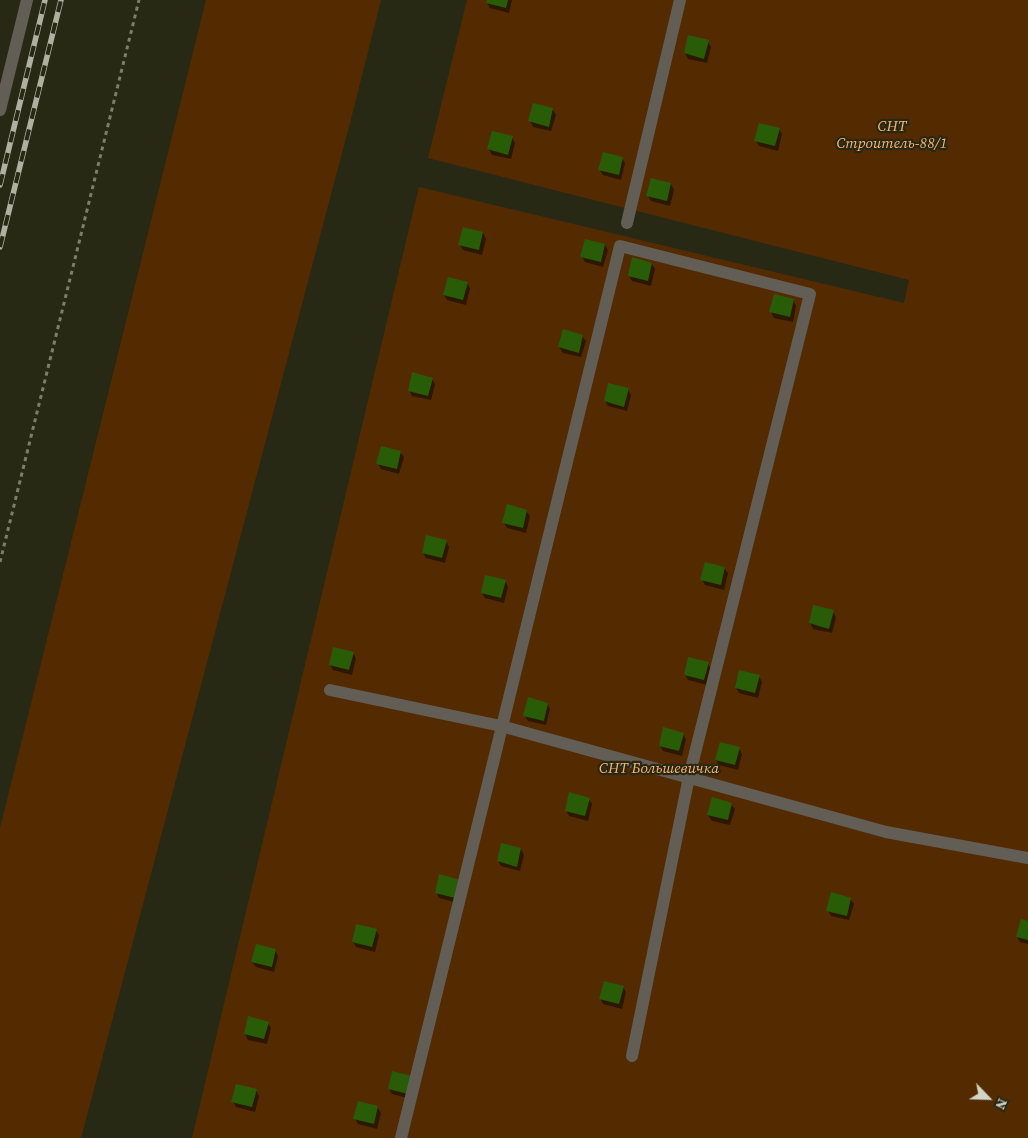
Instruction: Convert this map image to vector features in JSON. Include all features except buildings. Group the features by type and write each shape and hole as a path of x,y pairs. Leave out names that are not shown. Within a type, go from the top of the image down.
{"street":[{"path":"0,110 28,0"},
{"path":"627,223 680,0"},
{"path":"401,1138 620,246 810,294 688,776 632,1056"},
{"path":"330,690 501,726 886,832 1028,858"}],"path":[{"path":"0,562 139,0"}],"green space":[{"path":"206,0 381,0 81,1138 0,1138 0,828"},
{"name":"СНТ Большевичка","path":"467,0 1028,0 1028,1138 192,1138 419,187 904,303 909,280 428,158"}],"railway":[{"path":"0,185 45,0"},
{"path":"0,247 61,0"}],"park label":[{"name":"СНТ Строитель-88/1","path":"892,136"}]}
